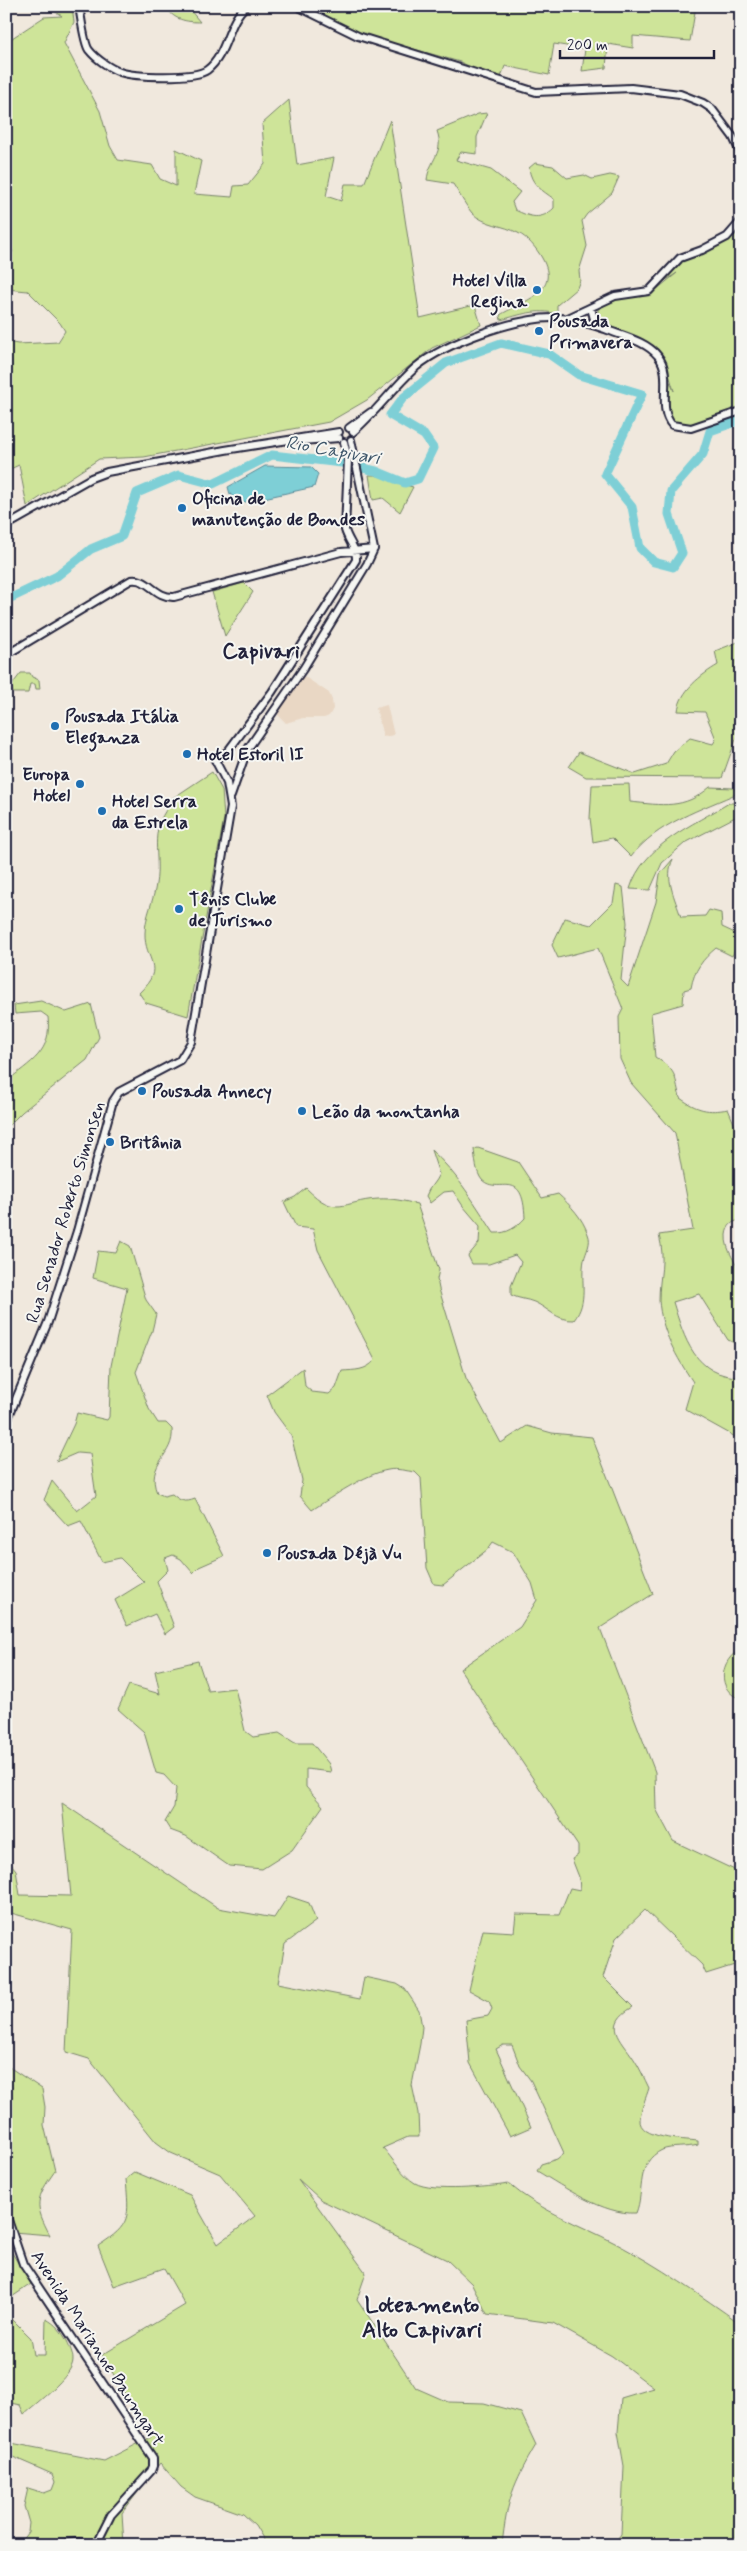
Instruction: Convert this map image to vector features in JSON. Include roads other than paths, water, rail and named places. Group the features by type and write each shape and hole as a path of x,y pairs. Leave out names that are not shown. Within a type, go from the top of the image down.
{"street":[{"path":"79,6 88,50 113,69 122,73 139,76 179,76 205,72 217,60 239,12 246,6"},
{"path":"297,6 358,36 519,88 542,93 631,88 680,94 703,103 716,114 733,136 741,154"},
{"path":"568,318 615,296 648,291 680,258 702,250 727,237 741,221"},
{"path":"591,308 594,319 602,328"},
{"path":"6,526 91,478 107,472 285,440 343,438 369,418 372,412 416,367 469,337 528,321 568,318 602,328 646,346 658,356 666,380 667,417 672,425 691,428 741,411"},
{"path":"351,430 343,428 343,438 348,459 345,530 348,541 358,550"},
{"path":"231,797 238,772 255,737 303,669 374,549 356,460 343,438"},
{"path":"231,797 223,772 217,762 228,751 272,692 356,560 358,550 372,537"},
{"path":"6,655 102,595 137,579 160,595 174,597 248,575 358,550 374,549"},
{"path":"223,772 238,772"},
{"name":"Rua Senador Roberto Simonsen","path":"6,1423 48,1322 77,1231 113,1101 119,1092 180,1060 189,1048 196,1022 229,827 231,797"},
{"name":"Avenida Marianne Baumgart","path":"6,2214 23,2264 154,2462 151,2471 111,2515 96,2544"},
{"path":"38,2545 79,2542 96,2544"}],"water":[{"path":"265,466 311,467 318,474 314,487 241,503 230,494 228,487"}],"waterway":[{"name":"Rio Capivari","path":"6,598 13,597 57,576 91,549 122,536 137,493 179,475 213,484 272,455 342,463 376,471 405,483 418,479 433,448 424,435 390,415 403,398 446,363 501,343 549,354 579,375 642,394 605,474 632,507 640,548 654,562 673,567 682,553 669,514 671,491 703,454 710,431 741,420"}],"place":[{"name":"Hotel Villa Regina","path":"537,290"},
{"name":"Pousada Primavera","path":"539,331"},
{"name":"Oficina de manutenção de Bondes","path":"182,508"},
{"name":"Pousada Itália Eleganza","path":"55,726"},
{"name":"Hotel Estoril II","path":"187,754"},
{"name":"Europa Hotel","path":"80,784"},
{"name":"Hotel Serra da Estrela","path":"102,811"},
{"name":"Tênis Clube de Turismo","path":"179,909"},
{"name":"Pousada Annecy","path":"142,1091"},
{"name":"Leão da montanha","path":"302,1111"},
{"name":"Britânia","path":"110,1142"},
{"name":"Pousada Déjà Vu","path":"267,1553"}],"district":[{"name":"Capivari","path":"261,650"},
{"name":"Loteamento Alto Capivari","path":"422,2316"}]}
